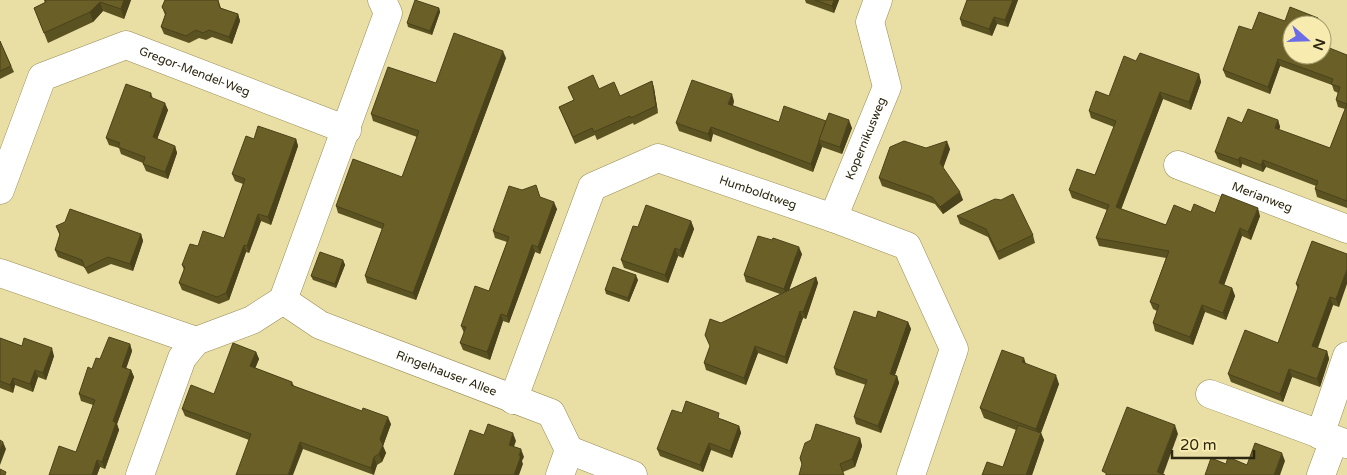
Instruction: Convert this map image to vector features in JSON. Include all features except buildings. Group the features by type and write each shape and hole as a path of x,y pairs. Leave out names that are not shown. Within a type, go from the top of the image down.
{"street":[{"path":"140,475 182,358 196,341 252,320 283,300 388,13 382,0"},
{"name":"Kopernikusweg","path":"833,218 887,87 870,22 878,0"},
{"name":"Gregor-Mendel-Weg","path":"0,190 42,78 126,46 346,130"},
{"name":"Humboldtweg","path":"513,400 592,187 658,158 833,218 907,246 954,349 911,475"},
{"name":"Merianweg","path":"1178,164 1347,229"},
{"path":"0,273 196,341"},
{"name":"Ringelhauser Allee","path":"283,300 320,325 551,414 565,463"},
{"path":"1321,475 1334,440 1347,356"},
{"path":"1210,394 1334,440"},
{"path":"565,463 633,475"}]}
